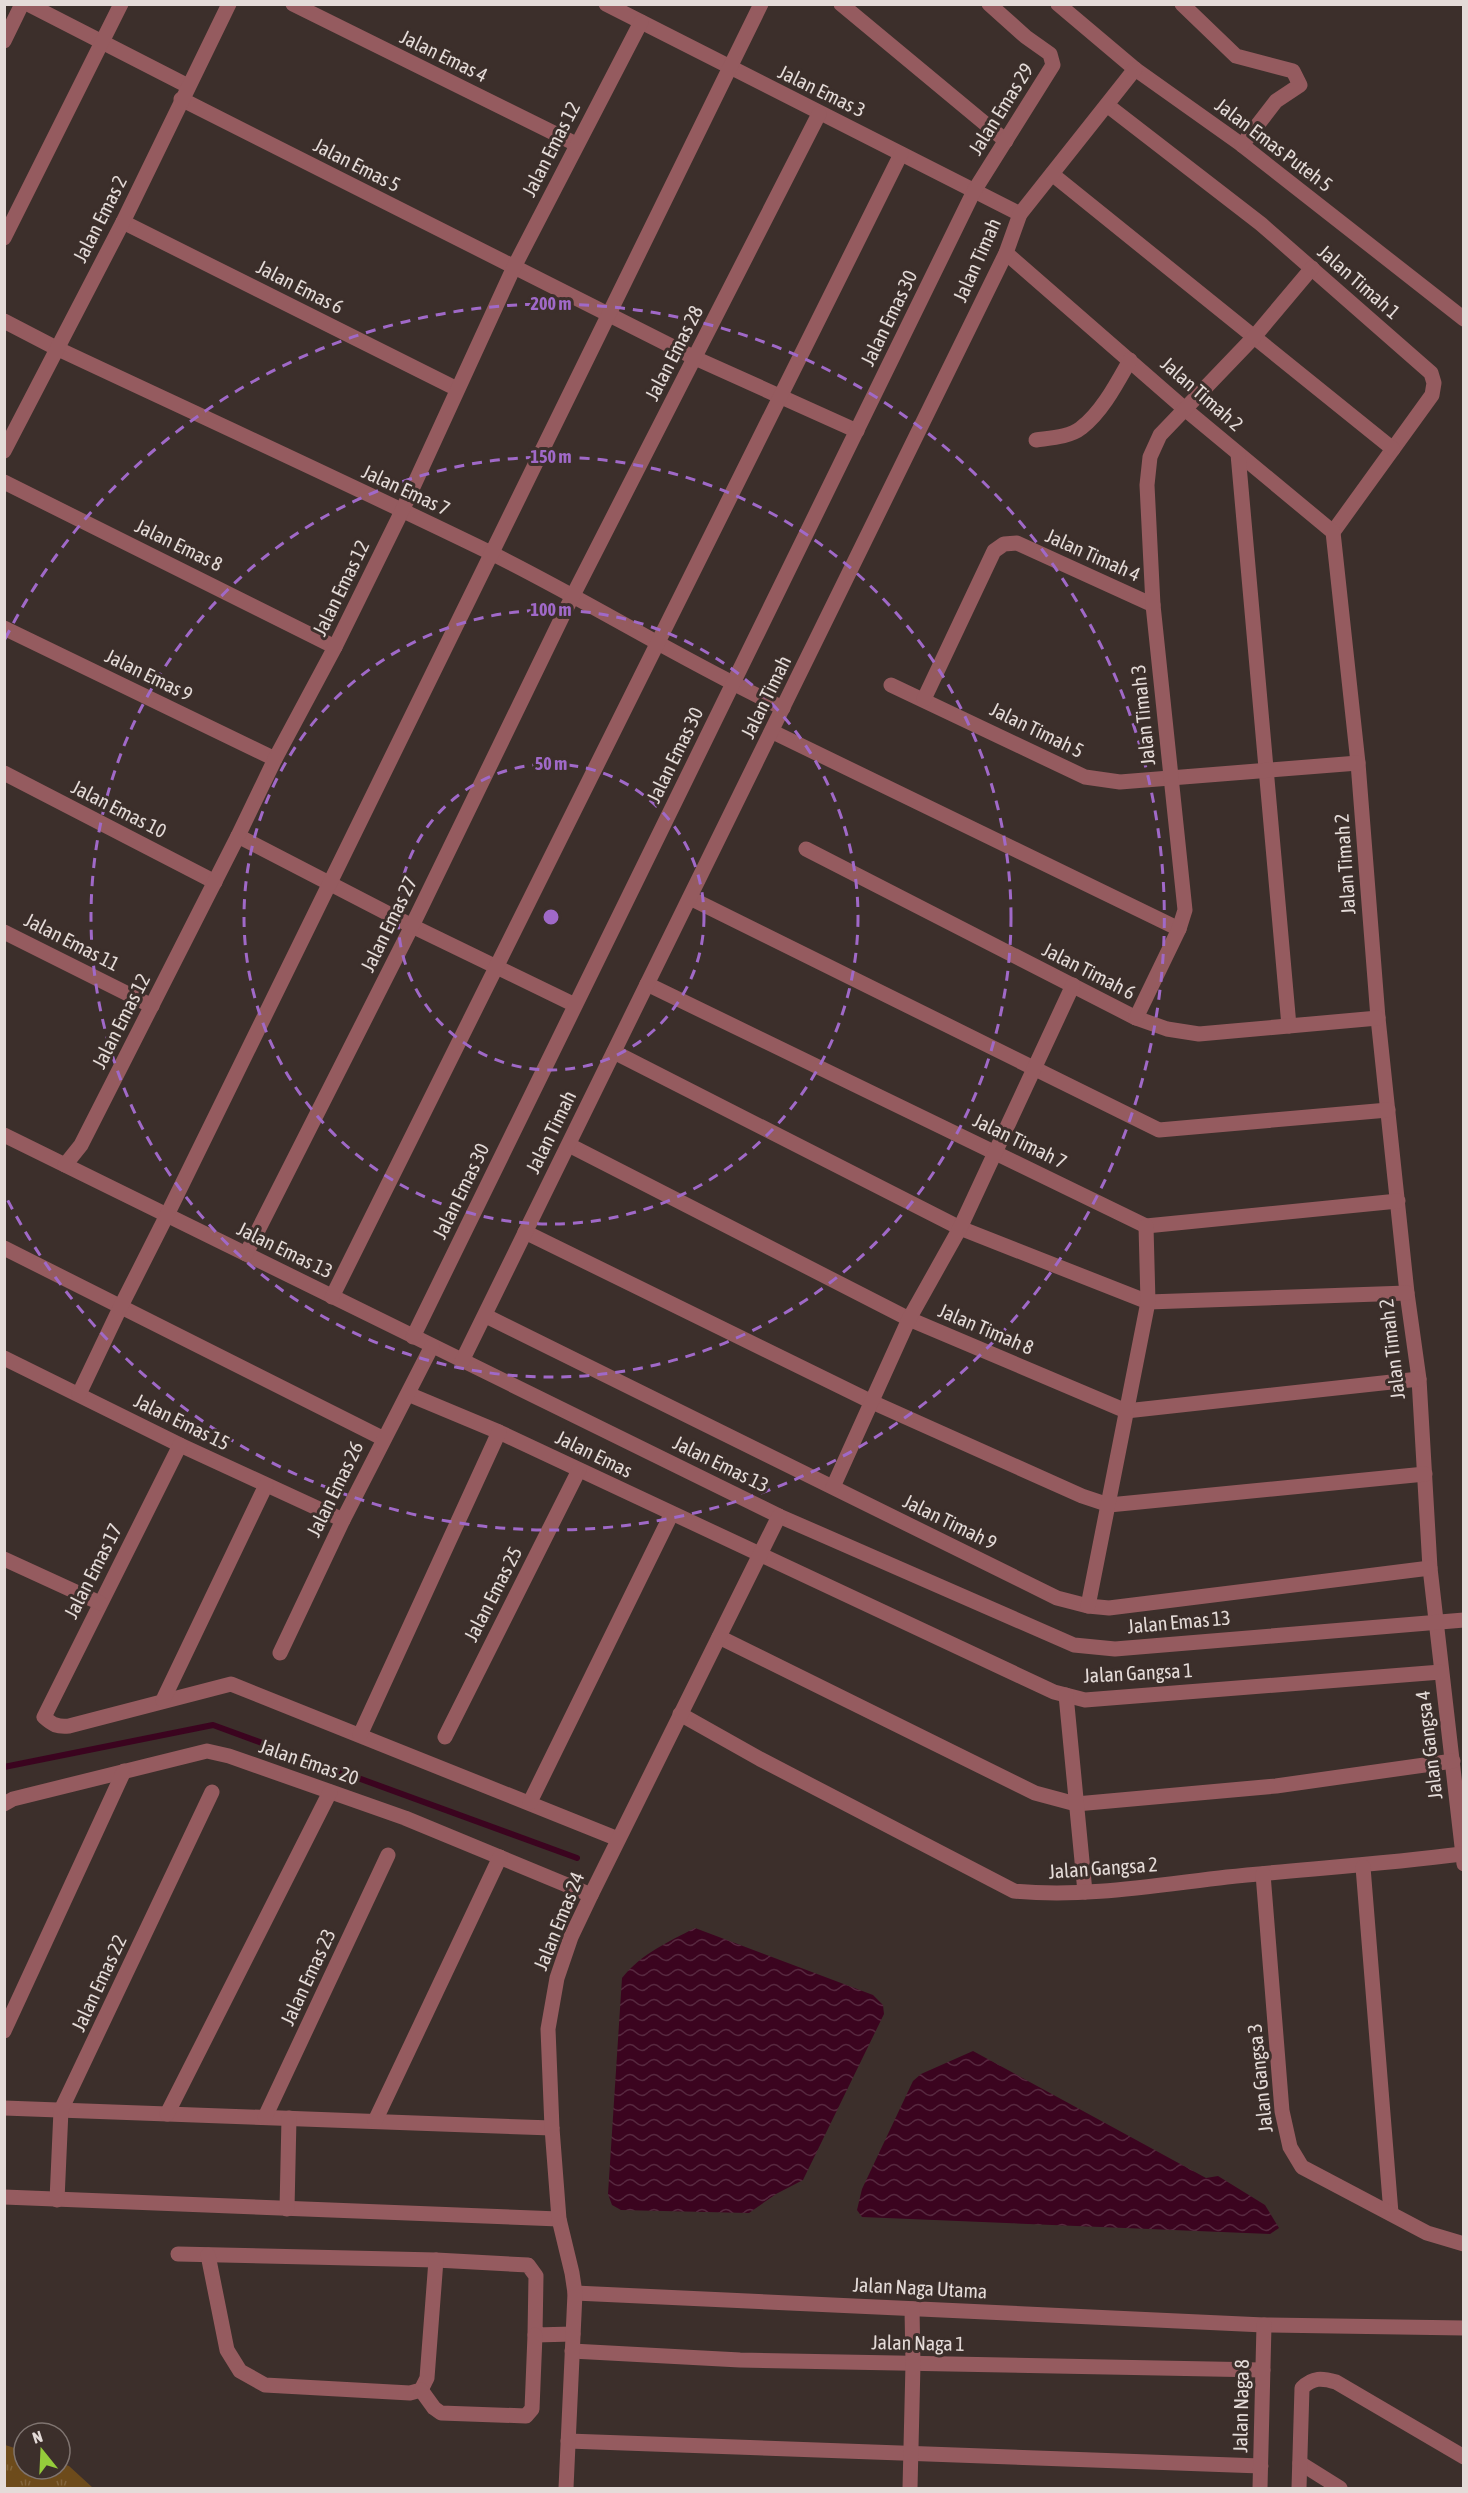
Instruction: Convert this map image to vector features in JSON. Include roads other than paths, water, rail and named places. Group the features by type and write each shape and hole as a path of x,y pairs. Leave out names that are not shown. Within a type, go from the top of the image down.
{"street":[{"path":"4,41 22,4"},
{"name":"Jalan Emas 5","path":"28,4 102,42 185,92 514,267 695,358 857,431"},
{"path":"4,238 121,4"},
{"name":"Jalan Emas 2","path":"4,451 123,222 229,4"},
{"name":"Jalan Emas 4","path":"293,4 576,144"},
{"name":"Jalan Emas 3","path":"606,4 819,114 1020,213"},
{"path":"79,1394 761,4"},
{"path":"841,4 1006,141"},
{"name":"Jalan Emas 29","path":"974,191 1053,65 1050,54 1026,37 989,4"},
{"name":"Jalan Emas Puteh 5","path":"1058,4 1136,69 1242,145 1464,319"},
{"path":"1182,4 1236,56 1293,71 1300,85 1276,101 1242,145"},
{"name":"Jalan Emas 12","path":"65,1165 81,1145 275,759 335,646 402,511 514,267 641,22"},
{"name":"Jalan Timah","path":"462,1362 1006,253 1020,213 1136,69"},
{"name":"Jalan Timah 1","path":"1107,105 1261,224 1431,373 1434,382 1432,395 1333,532"},
{"name":"Jalan Emas 28","path":"565,611 819,114"},
{"path":"332,1297 901,154"},
{"path":"1052,174 1393,449"},
{"name":"Jalan Emas 30","path":"413,1337 974,191"},
{"name":"Jalan Emas 6","path":"123,222 457,389"},
{"name":"Jalan Timah 2","path":"1006,253 1186,410 1333,532 1358,763 1378,1018 1407,1293 1419,1379 1430,1568 1436,1621"},
{"name":"Jalan Timah 3","path":"1136,1018 1179,929 1185,910 1153,605 1146,484 1150,457 1160,435 1254,337 1312,268"},
{"name":"Jalan Emas 7","path":"4,321 56,348 491,553 574,596 733,685 783,708"},
{"path":"1036,440 1064,435 1080,429 1103,405 1130,360"},
{"path":"1238,454 1289,1026"},
{"name":"Jalan Emas 8","path":"4,482 335,646"},
{"name":"Jalan Timah 4","path":"924,699 994,551 1004,544 1017,543 1153,605"},
{"name":"Jalan Emas 27","path":"246,1254 412,926 565,611"},
{"name":"Jalan Emas 9","path":"4,628 275,759"},
{"name":"Jalan Timah 5","path":"891,685 1085,777 1120,782 1358,763"},
{"path":"773,732 1179,929"},
{"name":"Jalan Emas 10","path":"4,773 215,882"},
{"path":"238,836 412,926 576,1005"},
{"name":"Jalan Timah 6","path":"806,849 1136,1018 1167,1029 1199,1034 1378,1018"},
{"path":"690,898 1159,1130 1388,1110"},
{"name":"Jalan Emas 11","path":"4,932 152,1006"},
{"name":"Jalan Timah 7","path":"647,984 1146,1226"},
{"path":"832,1487 909,1319 960,1228 1073,985"},
{"path":"614,1052 960,1228 1148,1302 1407,1293"},
{"name":"Jalan Emas 13","path":"4,1135 779,1516 1074,1645 1115,1649 1464,1620"},
{"name":"Jalan Timah 8","path":"569,1145 909,1319 1126,1411 1419,1379"},
{"path":"1088,1606 1148,1302 1146,1226 1398,1201"},
{"path":"525,1232 872,1402 1082,1496 1109,1505 1425,1474"},
{"path":"4,1248 384,1439"},
{"name":"Jalan Timah 9","path":"486,1316 1057,1598 1088,1606 1109,1608 1430,1568"},
{"name":"Jalan Emas 26","path":"280,1653 343,1521 432,1346"},
{"name":"Jalan Emas 15","path":"4,1358 180,1445 343,1521"},
{"name":"Jalan Emas","path":"408,1394 499,1432 759,1555"},
{"path":"360,1735 499,1432"},
{"name":"Jalan Emas 17","path":"164,1700 69,1726 59,1727 45,1717 180,1445"},
{"name":"Jalan Emas 25","path":"445,1737 579,1470"},
{"path":"164,1700 266,1485"},
{"path":"530,1802 671,1515"},
{"name":"Jalan Emas 24","path":"566,2488 575,2293 559,2219 552,2128 548,2029 557,1978 571,1937 591,1895 779,1516"},
{"name":"Jalan Gangsa 1","path":"759,1555 1043,1688 1085,1700 1442,1672"},
{"path":"4,1559 100,1603"},
{"name":"Jalan Gangsa 4","path":"1436,1621 1463,1859"},
{"path":"719,1637 1035,1793 1076,1804 1276,1786 1453,1761"},
{"path":"164,1700 231,1684 618,1839"},
{"path":"1066,1695 1084,1892"},
{"name":"Jalan Gangsa 2","path":"680,1714 760,1759 1014,1891 1052,1895 1263,1874 1463,1859"},
{"name":"Jalan Emas 20","path":"4,1804 13,1799 207,1751 230,1756 405,1818 591,1895"},
{"path":"4,2031 124,1771"},
{"name":"Jalan Emas 22","path":"57,2200 62,2110 212,1792"},
{"path":"167,2114 330,1792"},
{"name":"Jalan Emas 23","path":"265,2117 388,1854"},
{"path":"375,2121 500,1857"},
{"path":"1363,1866 1391,2213"},
{"name":"Jalan Gangsa 3","path":"1263,1874 1282,2111 1290,2147 1302,2167 1427,2233 1464,2244"},
{"path":"4,2108 552,2128"},
{"path":"287,2209 289,2118"},
{"path":"4,2198 559,2219"},
{"path":"178,2254 436,2260 528,2265 536,2276 532,2409 526,2416 441,2413 434,2408 421,2390"},
{"path":"208,2254 227,2350 240,2371 265,2385 410,2393 421,2390 427,2378 436,2260"},
{"name":"Jalan Naga Utama","path":"575,2293 1264,2325 1464,2328"},
{"path":"910,2488 914,2364 912,2309"},
{"name":"Jalan Naga 8","path":"1260,2488 1264,2325"},
{"path":"535,2335 573,2334"},
{"name":"Jalan Naga 1","path":"572,2351 740,2360 1263,2370"},
{"path":"1299,2488 1302,2388 1309,2381 1322,2378 1336,2382 1464,2457"},
{"path":"568,2441 1261,2466"},
{"path":"1300,2463 1340,2488"}],"water":[{"path":"695,1928 873,1995 883,2005 884,2014 803,2180 776,2194 749,2213 621,2210 612,2205 608,2194 622,1978 646,1955"},
{"path":"973,2051 1206,2178 1218,2176 1265,2205 1279,2228 1270,2234 862,2217 857,2210 862,2189 913,2081 921,2074"}],"waterway":[{"path":"4,1767 213,1725 577,1858"}]}
